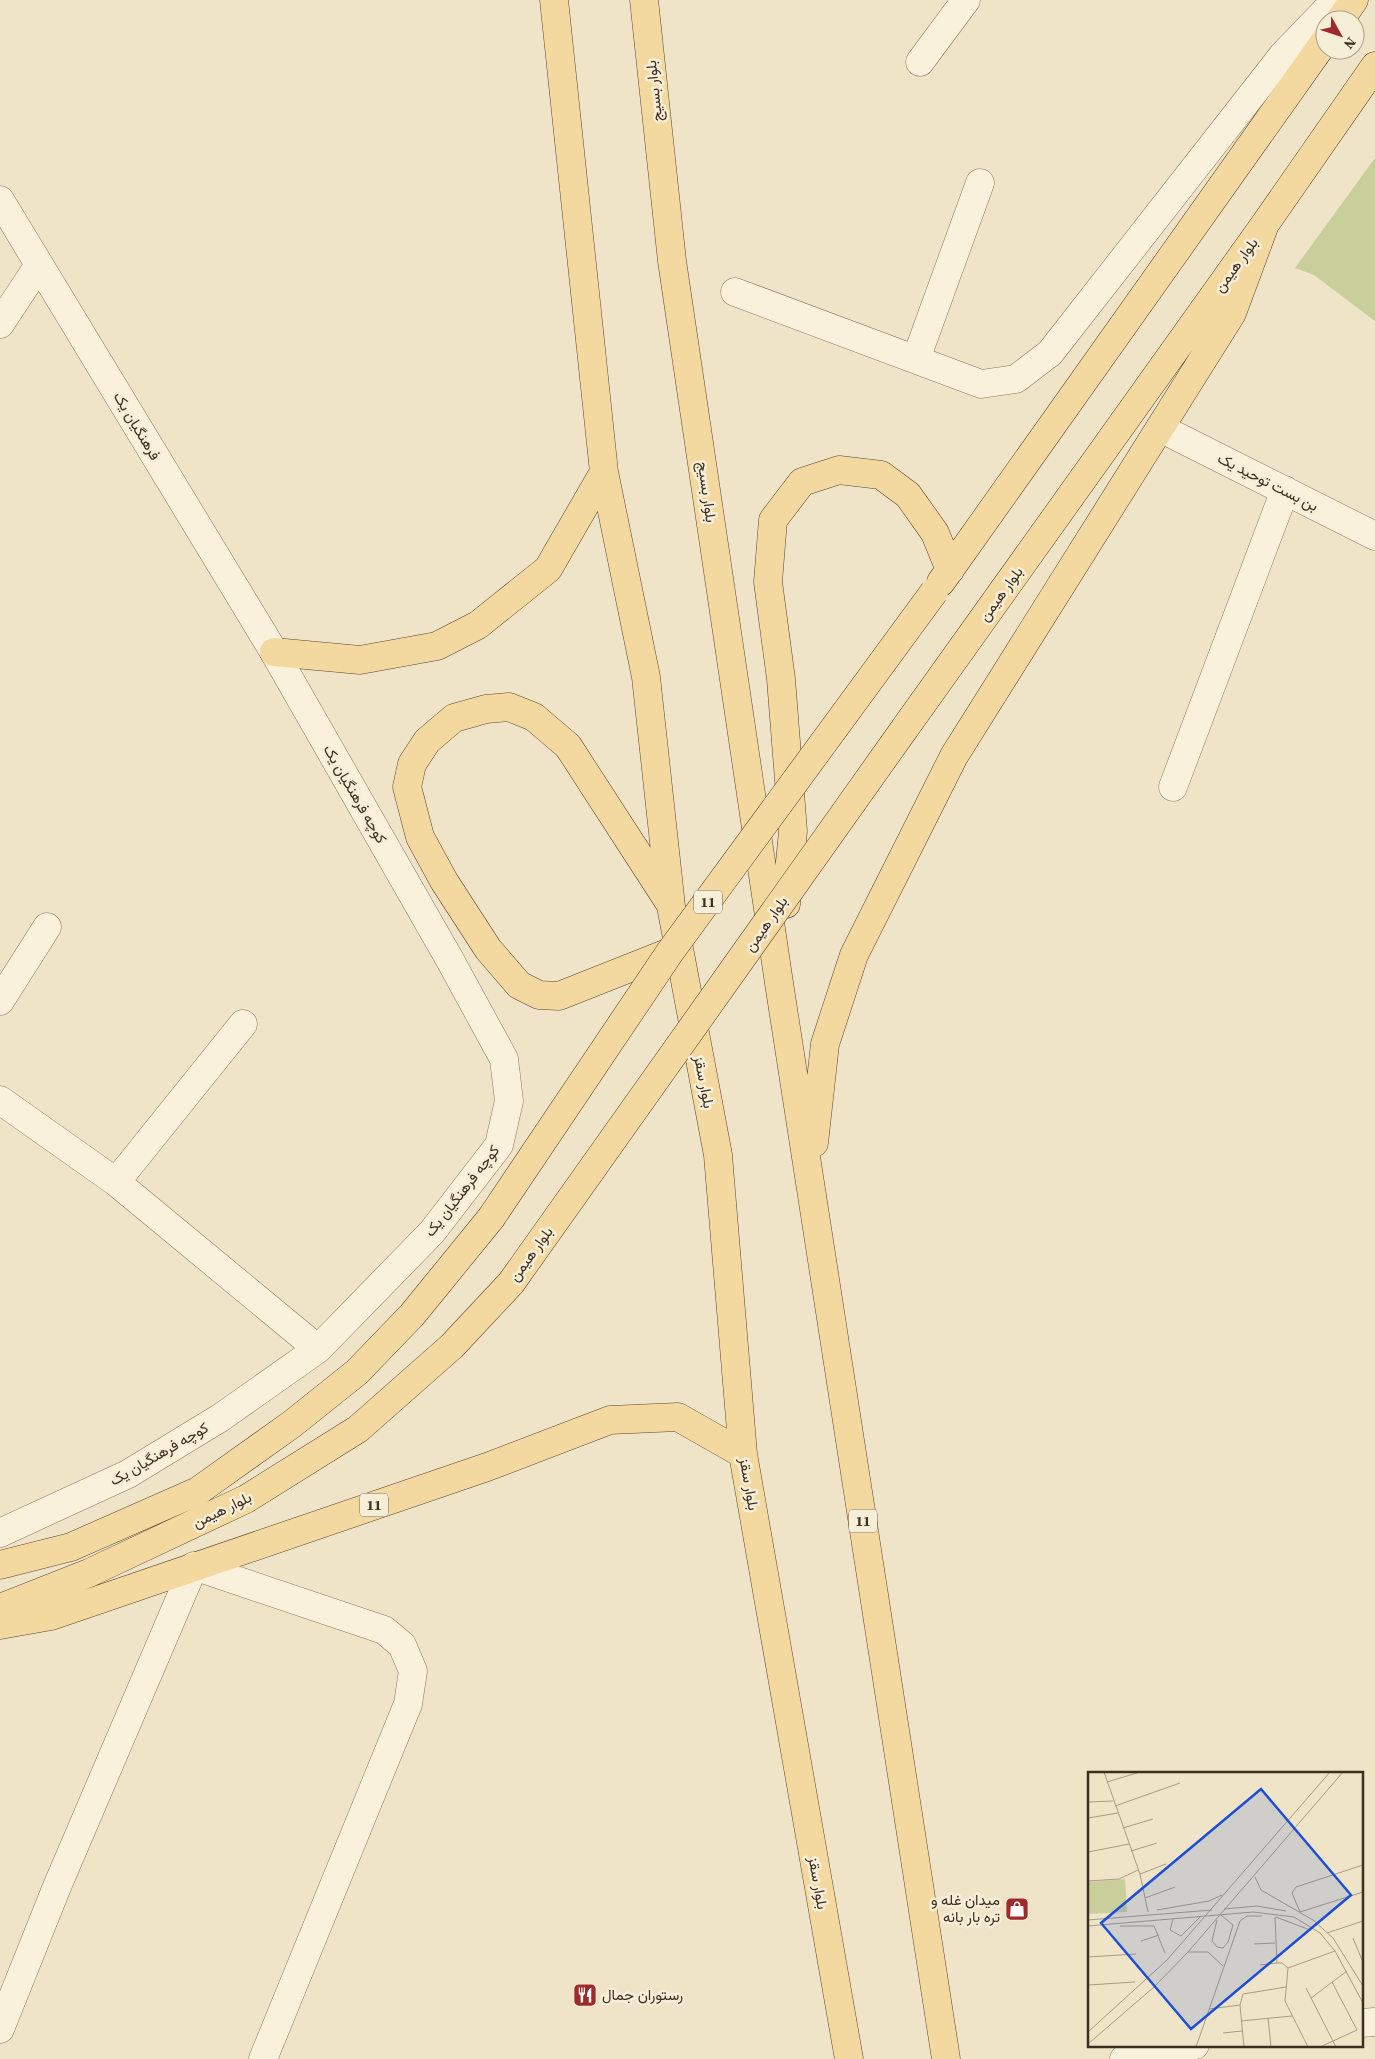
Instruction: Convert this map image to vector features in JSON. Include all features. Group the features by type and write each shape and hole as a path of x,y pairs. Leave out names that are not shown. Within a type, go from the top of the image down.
{"main road":[{"path":"554,0 604,472 646,676 671,906"},
{"name":"بلوار بسیج","path":"644,0 672,261 779,983"},
{"name":"بلوار هیمن","path":"0,1565 71,1547 198,1491 292,1424 357,1372 412,1315 491,1218 670,952 950,570 1315,54"},
{"name":"بلوار هیمن","path":"0,1608 89,1573 246,1499 358,1429 452,1346 511,1283 1265,224 1375,66"},
{"path":"810,1180 825,1044 854,955 954,756 1232,313 1265,224"},
{"name":"11","path":"946,2059 779,983 793,831 781,679 768,582 773,520 802,482 839,470 881,475 908,495 935,533 950,570"},
{"path":"274,652 360,660 437,646 478,624 548,569 604,472"},
{"path":"670,952 559,996 539,995 520,985 488,949 444,881 420,837 407,788 412,764 427,741 454,718 486,709 509,707 534,717 552,730 568,746 671,906"},
{"name":"بلوار سقز","path":"671,906 718,1155 743,1454 849,2059"},
{"name":"11","path":"0,1625 50,1616 487,1467 610,1420 678,1416 743,1454"}],"street":[{"path":"920,62 966,0"},
{"path":"735,292 981,384 1016,379 1050,352 1283,55 1336,0"},
{"path":"916,359 980,183"},
{"name":"فرهنگیان یک","path":"0,200 274,652"},
{"path":"0,324 39,265"},
{"name":"بن بست توحید یک","path":"1160,428 1375,536"},
{"path":"1173,787 1285,490"},
{"name":"کوچه فرهنگیان یک","path":"0,1533 128,1474 220,1418 318,1348 432,1232 499,1145 509,1101 504,1060 274,652"},
{"path":"0,1001 47,926"},
{"path":"116,1182 243,1024"},
{"path":"0,1100 116,1182 318,1348"},
{"path":"0,2029 56,1889 194,1566 384,1630 402,1645 413,1671 408,1704 263,2059"},
{"path":"1362,2023 1375,2022"},
{"path":"1124,2059 1190,2046"}],"green space":[{"path":"1375,158 1375,321 1314,275 1295,268"}],"place":[{"name":"میدان غله و تره بار بانه","path":"1017,1909"},
{"name":"رستوران جمال","path":"585,1995"}]}
